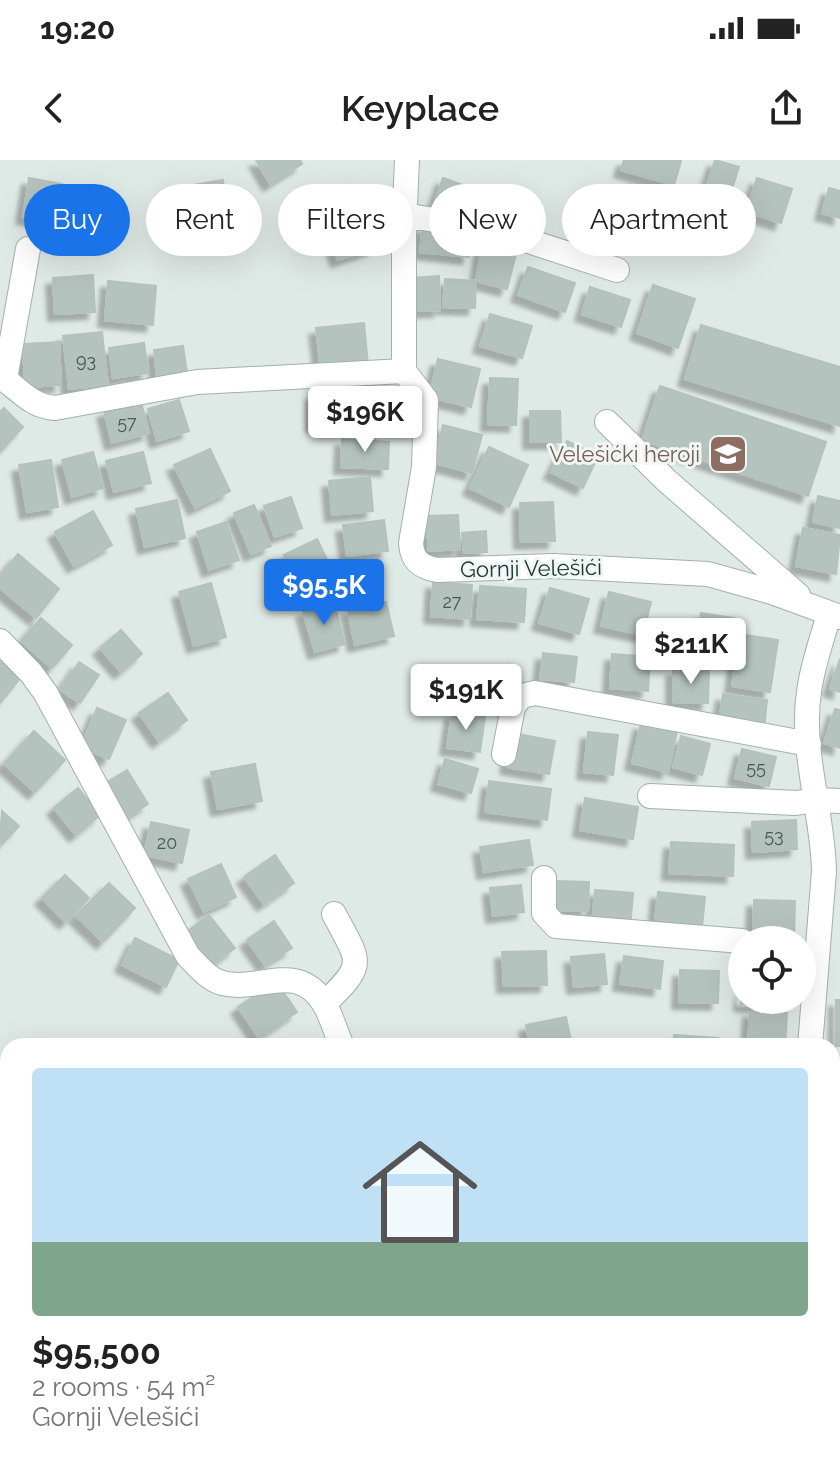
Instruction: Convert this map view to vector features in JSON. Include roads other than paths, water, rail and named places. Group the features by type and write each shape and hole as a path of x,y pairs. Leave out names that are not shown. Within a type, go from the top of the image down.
{"street":[{"path":"406,184 407,160"},
{"path":"413,216 495,230 617,270"},
{"path":"27,256 2,377 30,401 55,408 197,382 404,371 404,256"},
{"name":"Gornji Velešići","path":"404,371 426,400 424,467 411,543 411,553 426,568 554,566 708,574 828,613"},
{"path":"607,422 667,481 828,613 808,694 809,744 828,800 813,926"},
{"path":"0,641 45,692 188,956 214,980 224,983 290,979 302,983 324,1004 339,1038"},
{"path":"504,754 513,707 521,696 535,693 809,744"},
{"path":"650,796 796,803 828,800"},
{"path":"544,878 544,913 556,926 728,940"},
{"path":"324,1004 348,981 355,969 356,957 334,914"},
{"path":"810,1014 810,1038"}],"place":[{"name":"Velešićki heroji","path":"728,454"}]}
